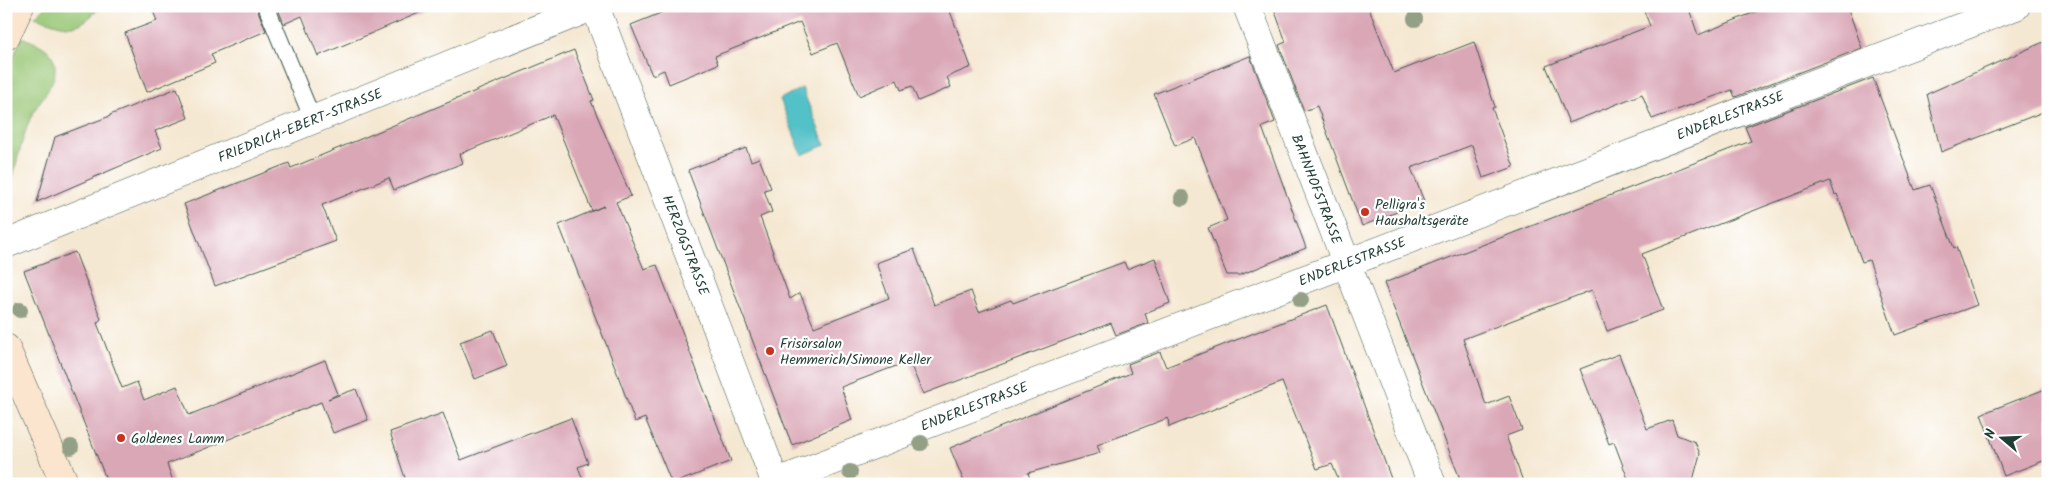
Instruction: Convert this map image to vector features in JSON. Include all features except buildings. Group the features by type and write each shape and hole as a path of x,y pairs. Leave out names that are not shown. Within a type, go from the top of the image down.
{"street":[{"path":"6,36 20,6"},
{"name":"FRIEDRICH-EBERT-STRASSE","path":"6,244 594,6"},
{"name":"HERZOGSTRASSE","path":"594,6 775,483"},
{"name":"BAHNHOFSTRASSE","path":"1247,6 1432,484"},
{"name":"ENDERLESTRASSE","path":"775,483 2016,6"},
{"path":"6,348 65,484"}],"lane":[{"path":"266,6 313,120"}],"green space":[{"path":"46,6 101,6 77,25 64,26 35,17"},
{"path":"21,37 44,47 52,56 55,68 49,88 26,129 6,203 6,78"}],"water":[{"path":"802,88 825,145 802,155 780,99"}],"place":[{"name":"Pelligra's Haushaltsgeräte","path":"1365,212"},
{"name":"Frisörsalon Hemmerich/Simone Keller","path":"770,351"},
{"name":"Goldenes Lamm","path":"121,438"}]}
